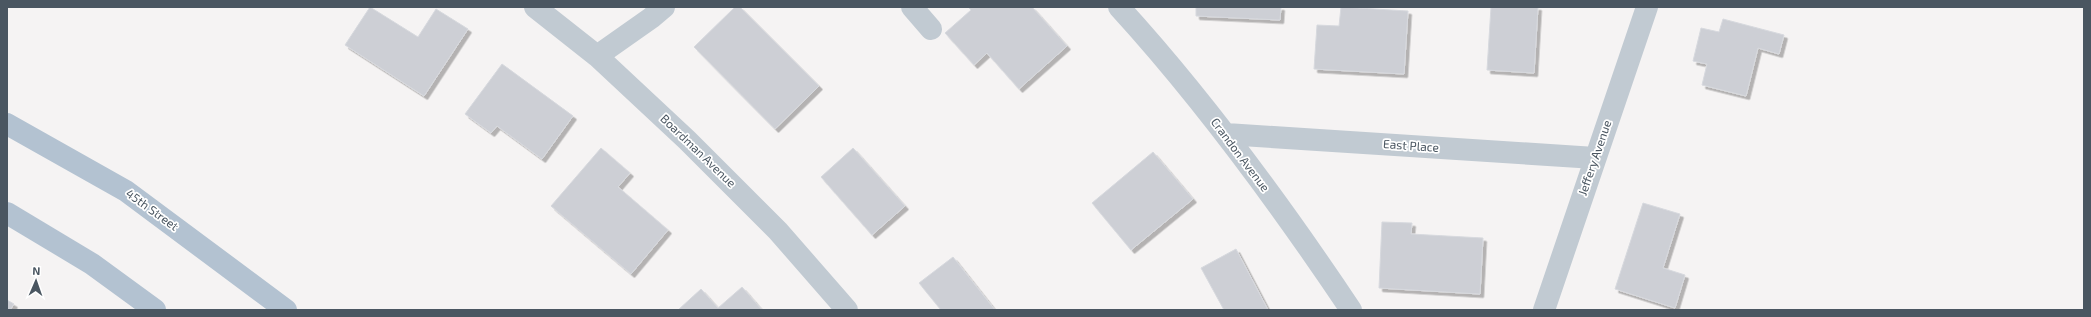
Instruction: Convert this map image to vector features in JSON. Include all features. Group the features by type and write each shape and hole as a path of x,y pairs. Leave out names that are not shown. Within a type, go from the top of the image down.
{"main road":[{"name":"45th Street","path":"7,124 126,191 286,310"},
{"path":"7,213 92,264 155,310"}],"street":[{"name":"Boardman Avenue","path":"535,7 597,56 688,140 773,226 847,310"},
{"path":"597,56 651,18 664,7"},
{"path":"912,7 931,29"},
{"name":"Crandon Avenue","path":"1119,7 1226,134 1300,235 1351,310"},
{"name":"Jeffery Avenue","path":"1544,310 1647,7"},
{"name":"East Place","path":"1226,134 1596,158"}],"building":[{"path":"370,7 418,37 436,9 468,29 424,96 345,45"},
{"path":"735,7 740,7 819,86 775,129 694,47"},
{"path":"968,7 1032,7 1067,46 1019,89 987,53 974,65 945,33 971,10"},
{"path":"1196,7 1281,7 1280,20 1196,16"},
{"path":"1341,7 1408,11 1404,74 1314,69 1317,25 1339,26"},
{"path":"1491,7 1538,7 1534,73 1487,70"},
{"path":"1723,19 1784,35 1779,54 1758,48 1746,96 1702,85 1707,64 1693,61 1701,28 1719,32"},
{"path":"502,64 573,116 542,159 497,126 491,133 465,114"},
{"path":"601,148 630,173 618,187 668,230 631,274 551,206"},
{"path":"853,148 905,206 872,235 821,177"},
{"path":"1153,152 1193,199 1131,250 1092,203"},
{"path":"1643,203 1680,214 1663,268 1685,275 1675,308 1615,289"},
{"path":"1382,222 1412,223 1411,234 1483,238 1480,294 1379,288"},
{"path":"1236,249 1268,310 1224,310 1201,268"},
{"path":"953,257 995,310 941,310 919,283"},
{"path":"742,287 762,310 678,310 701,289 718,308"},
{"path":"7,300 14,304 10,310 7,310"}]}
